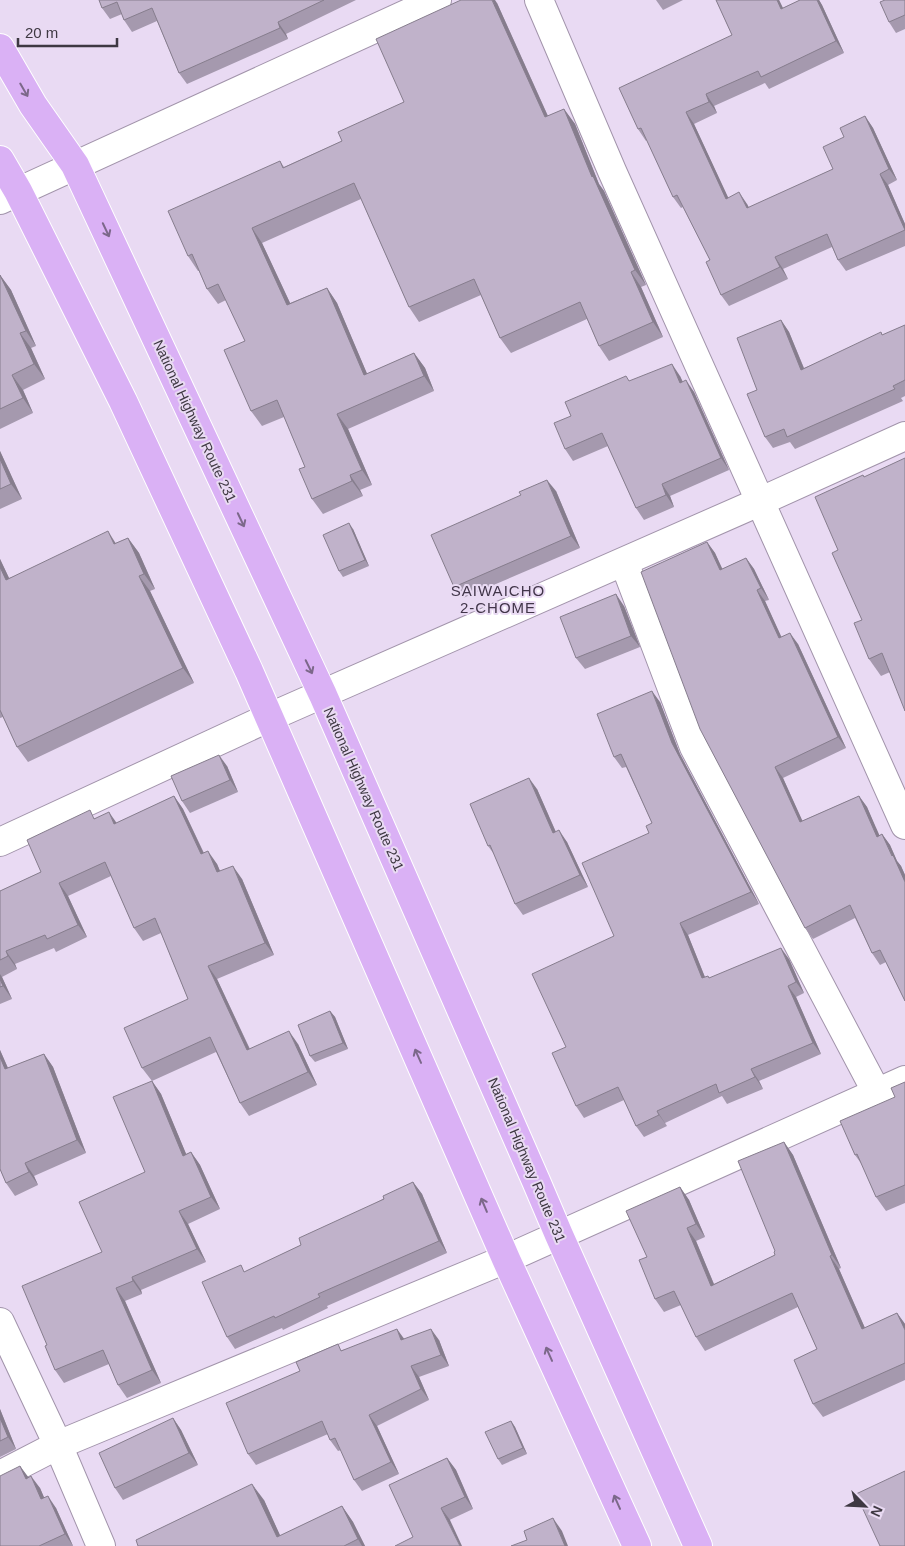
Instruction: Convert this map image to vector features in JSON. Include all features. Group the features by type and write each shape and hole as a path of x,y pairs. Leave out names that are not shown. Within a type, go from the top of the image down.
{"highway":[{"name":"National Highway Route 231","path":"0,48 33,105 75,165 323,695 559,1235 698,1546"},
{"path":"0,160 9,195 123,400 270,717 506,1259 637,1546"}],"street":[{"path":"9,195 437,0"},
{"path":"539,0 612,171 905,825"},
{"path":"0,842 270,717 624,562 905,436"},
{"path":"624,562 694,747 876,1093"},
{"path":"0,1475 58,1446 506,1259 905,1080"},
{"path":"0,1322 102,1546"}],"building":[{"path":"99,0 324,0 278,22 280,28 179,73 152,8 124,20 117,2 102,8"},
{"path":"461,0 492,0 545,117 564,109 592,177 635,270 631,272 653,322 599,346 580,302 500,338 474,279 409,307 354,183 252,228 287,305 327,288 364,375 414,353 424,376 337,414 362,470 350,475 352,481 312,499 299,469 305,467 277,400 251,411 224,350 245,341 218,284 207,289 192,254 188,256 168,211 280,161 283,168 342,141 338,132 404,102 376,39"},
{"path":"716,0 777,0 781,9 800,0 817,0 836,41 761,77 758,71 706,94 709,102 686,112 726,199 739,192 747,208 833,169 823,147 844,137 840,128 865,116 889,169 880,174 905,230 838,260 827,234 775,257 780,267 721,295 706,262 710,260 677,195 673,197 641,128 638,129 619,88 732,35"},
{"path":"885,0 905,0 905,15 889,22 880,2"},
{"path":"0,275 26,331 20,333 34,364 12,375 23,398 0,409"},
{"path":"781,320 801,370 881,332 882,335 905,325 905,380 893,386 895,389 787,437 784,429 765,437 747,394 757,390 737,338"},
{"path":"672,364 680,383 686,380 721,458 662,484 666,495 636,508 602,433 565,449 554,423 571,416 565,402 626,376 629,381"},
{"path":"905,458 905,711 882,653 869,659 854,623 862,620 832,553 838,550 815,497"},
{"path":"0,459 11,484 0,489"},
{"path":"547,480 571,536 454,587 431,535 521,495 519,492"},
{"path":"349,523 365,560 339,571 323,535"},
{"path":"108,531 114,544 128,538 144,574 139,576 183,668 17,747 0,710 0,567 6,580"},
{"path":"707,542 720,570 746,558 761,588 757,590 779,638 790,633 838,737 775,767 800,822 859,796 877,837 882,834 905,882 905,1001 880,950 872,953 850,905 805,928 700,729 641,572"},
{"path":"616,594 631,636 576,658 560,617"},
{"path":"652,691 672,743 751,892 680,923 702,978 708,976 709,978 781,948 796,982 788,986 813,1043 751,1069 755,1077 719,1093 716,1084 657,1111 659,1115 636,1126 618,1087 576,1106 552,1053 566,1047 532,974 614,936 582,863 649,833 646,826 652,823 621,754 614,757 597,714"},
{"path":"219,755 230,780 182,801 171,776"},
{"path":"529,778 553,833 559,830 580,875 515,904 470,804"},
{"path":"174,796 201,854 208,851 217,872 233,866 265,943 208,966 247,1050 289,1031 308,1072 240,1103 210,1037 142,1068 124,1028 188,999 155,918 134,928 105,862 59,883 78,925 47,939 45,935 6,951 8,956 0,960 0,891 41,872 27,840 90,810 94,819 109,812 114,824"},
{"path":"330,1011 343,1043 310,1056 298,1025"},
{"path":"44,1054 77,1140 25,1163 29,1172 6,1183 0,1169 0,1057 5,1069"},
{"path":"152,1081 183,1156 191,1152 211,1197 179,1211 197,1249 132,1277 133,1281 116,1288 152,1370 118,1385 103,1350 55,1370 45,1346 47,1345 22,1286 102,1252 79,1202 145,1172 113,1097"},
{"path":"905,1082 905,1185 876,1197 840,1121 895,1097 891,1088"},
{"path":"784,1142 862,1329 897,1313 905,1330 905,1363 813,1404 794,1360 817,1349 792,1293 696,1337 674,1291 655,1299 639,1260 647,1257 626,1211 680,1187 696,1224 687,1228 711,1286 775,1255 738,1161"},
{"path":"413,1182 439,1241 318,1294 320,1297 275,1318 274,1316 227,1337 202,1282 241,1265 244,1272 301,1245 299,1238 384,1199 383,1196"},
{"path":"397,1329 401,1340 431,1329 441,1355 411,1366 421,1389 369,1415 391,1462 354,1480 335,1438 330,1440 322,1421 248,1454 226,1403 300,1371 296,1362 338,1344 341,1351"},
{"path":"0,1418 8,1437 0,1441"},
{"path":"173,1418 189,1453 115,1488 99,1453"},
{"path":"511,1421 523,1448 498,1459 485,1432"},
{"path":"447,1458 465,1497 441,1508 460,1546 395,1546 413,1537 389,1485"},
{"path":"20,1466 26,1479 31,1476 41,1499 48,1496 65,1534 39,1546 0,1546 0,1476"},
{"path":"905,1471 905,1546 880,1546 856,1494"},
{"path":"252,1484 277,1537 342,1506 358,1539 344,1546 138,1546 136,1540"},
{"path":"553,1518 565,1546 511,1546 527,1540 524,1531"}],"district":[{"name":"SAIWAICHO 2-CHOME","path":"498,600"}]}
